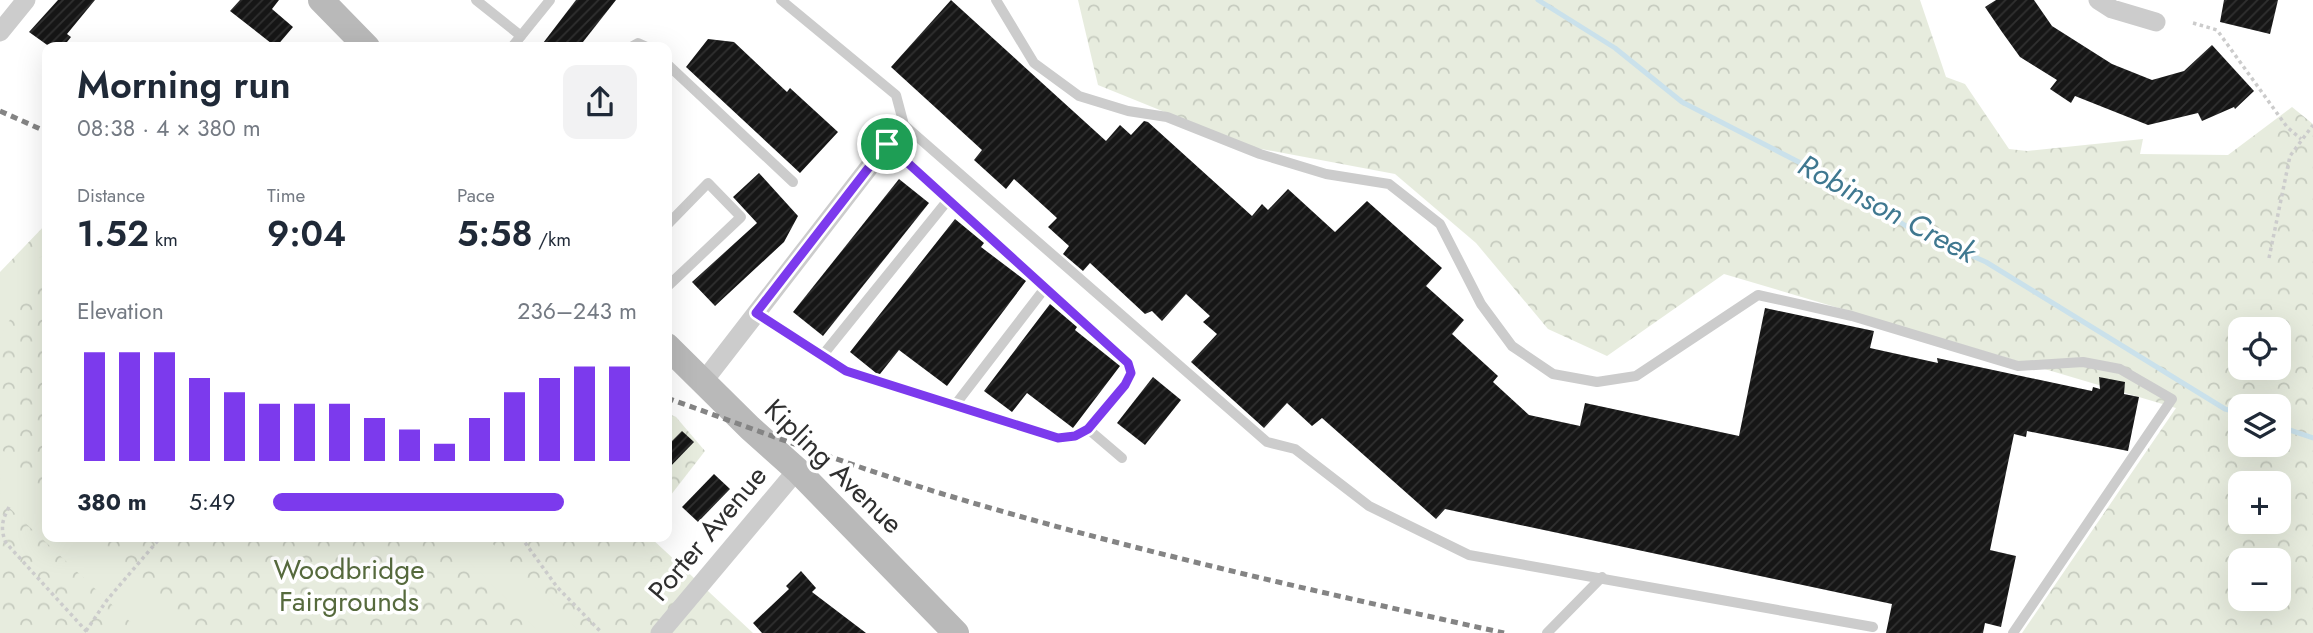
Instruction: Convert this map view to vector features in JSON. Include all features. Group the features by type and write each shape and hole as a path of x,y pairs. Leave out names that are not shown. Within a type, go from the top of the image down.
{"street":[{"path":"0,32 26,0"},
{"path":"321,0 362,42"},
{"path":"2098,0 2112,9 2156,22"},
{"path":"703,382 887,144"},
{"name":"Kipling Avenue","path":"672,351 797,470 956,633"},
{"name":"Porter Avenue","path":"660,633 797,470"}],"lane":[{"path":"476,0 521,36"},
{"path":"516,42 550,0"},
{"path":"781,0 896,95 904,125 1267,442 1295,449 1368,506 1469,555 1873,627"},
{"path":"996,0 1034,63 1079,96 1128,111 1167,117 1260,154 1326,174 1390,184 1440,225 1481,304 1512,346 1553,373 1597,382 1636,376 1758,295 1852,316 2018,366 2083,362 2120,369 2172,398 2013,633"},
{"path":"672,69 793,182"},
{"path":"756,313 846,371 1058,438 1075,436 1088,429 1125,385 1131,373 1128,363 887,144 904,125"},
{"path":"672,220 708,183 741,216 672,282"},
{"path":"821,356 948,200"},
{"path":"955,405 1045,288"},
{"path":"1088,429 1122,458"},
{"path":"1547,633 1602,578"}],"path":[{"path":"2193,23 2217,30 2287,127 2301,139"},
{"path":"2269,258 2290,156 2313,125"},
{"path":"9,507 3,517 1,531 6,544 87,632 120,584 157,542"},
{"path":"525,542 557,587 603,633"}],"green space":[{"path":"1078,0 1920,0 1946,77 1965,84 2009,149 2027,151 2143,139 2140,154 2228,155 2292,107 2313,124 2313,633 2022,633 2176,408 1724,274 1607,356 1548,329 1476,243 1395,174 1251,147 1098,85"},
{"name":"Woodbridge Fairgrounds","path":"42,228 42,542 655,542 753,633 0,633 0,272"},
{"path":"42,256 42,287 19,307 0,339 0,293 26,264"},
{"path":"672,415 705,451 672,494"},
{"path":"0,446 21,478 42,497 42,539 1,500"},
{"path":"46,542 89,542 186,633 142,633"},
{"path":"450,542 491,542 581,633 540,633"}],"building":[{"path":"58,0 95,0 67,34 71,37 67,42 43,42 29,32"},
{"path":"240,0 279,0 272,9 293,27 280,42 270,42 230,11"},
{"path":"576,0 616,0 583,42 544,42"},
{"path":"951,0 1106,141 1120,125 1131,135 1144,121 1148,122 1252,216 1262,204 1268,210 1288,189 1335,232 1367,201 1442,268 1426,286 1464,320 1452,334 1498,376 1493,382 1529,415 1580,426 1585,403 1739,436 1765,308 1874,331 1870,348 1938,363 1937,358 2092,391 2093,387 2100,389 2099,377 2125,382 2124,394 2139,397 2128,451 2027,431 2026,437 2014,434 1990,550 2016,556 2001,627 1985,623 1983,633 1886,633 1892,604 1445,509 1436,519 1322,418 1312,426 1287,403 1264,428 1191,362 1217,334 1203,322 1210,316 1186,294 1162,321 1152,311 1145,314 1090,263 1083,271 1063,254 1069,246 1048,227 1057,218 1014,179 1006,189 974,160 982,150 891,67"},
{"path":"1996,0 2034,0 2052,26 2112,64 2152,80 2184,71 2212,45 2254,91 2235,109 2234,107 2202,121 2198,113 2148,125 2075,96 2071,103 2050,89 2057,80 2020,57 1985,7"},
{"path":"2224,0 2278,0 2270,34 2220,22"},
{"path":"708,39 734,42 787,92 790,88 838,132 800,173 686,67"},
{"path":"759,173 798,216 784,242 715,306 692,282 757,223 733,197"},
{"path":"899,179 929,203 823,336 793,312"},
{"path":"955,219 984,243 981,247 1026,281 947,386 899,350 880,374 876,373 850,352"},
{"path":"1050,304 1077,327 1075,330 1120,366 1073,428 1027,393 1012,412 984,391"},
{"path":"1153,377 1181,400 1145,445 1117,423"},
{"path":"682,431 694,442 672,465 672,441"},
{"path":"714,474 730,489 698,522 682,507"},
{"path":"801,571 816,588 812,592 866,633 762,633 753,623 789,589 786,586"}],"waterway":[{"name":"Robinson Creek","path":"1538,0 1615,48 1682,102 1826,176 1911,229 1986,262 2228,410"},
{"name":"Robinson Creek","path":"2291,430 2313,438"}],"railway":[{"path":"0,111 42,130"},
{"path":"672,400 881,474 1021,517 1227,570 1504,633"}],"route":[{"path":"887,144 1128,363 1131,373 1125,385 1088,429 1075,436 1058,438 846,371 756,313 887,144"}]}
